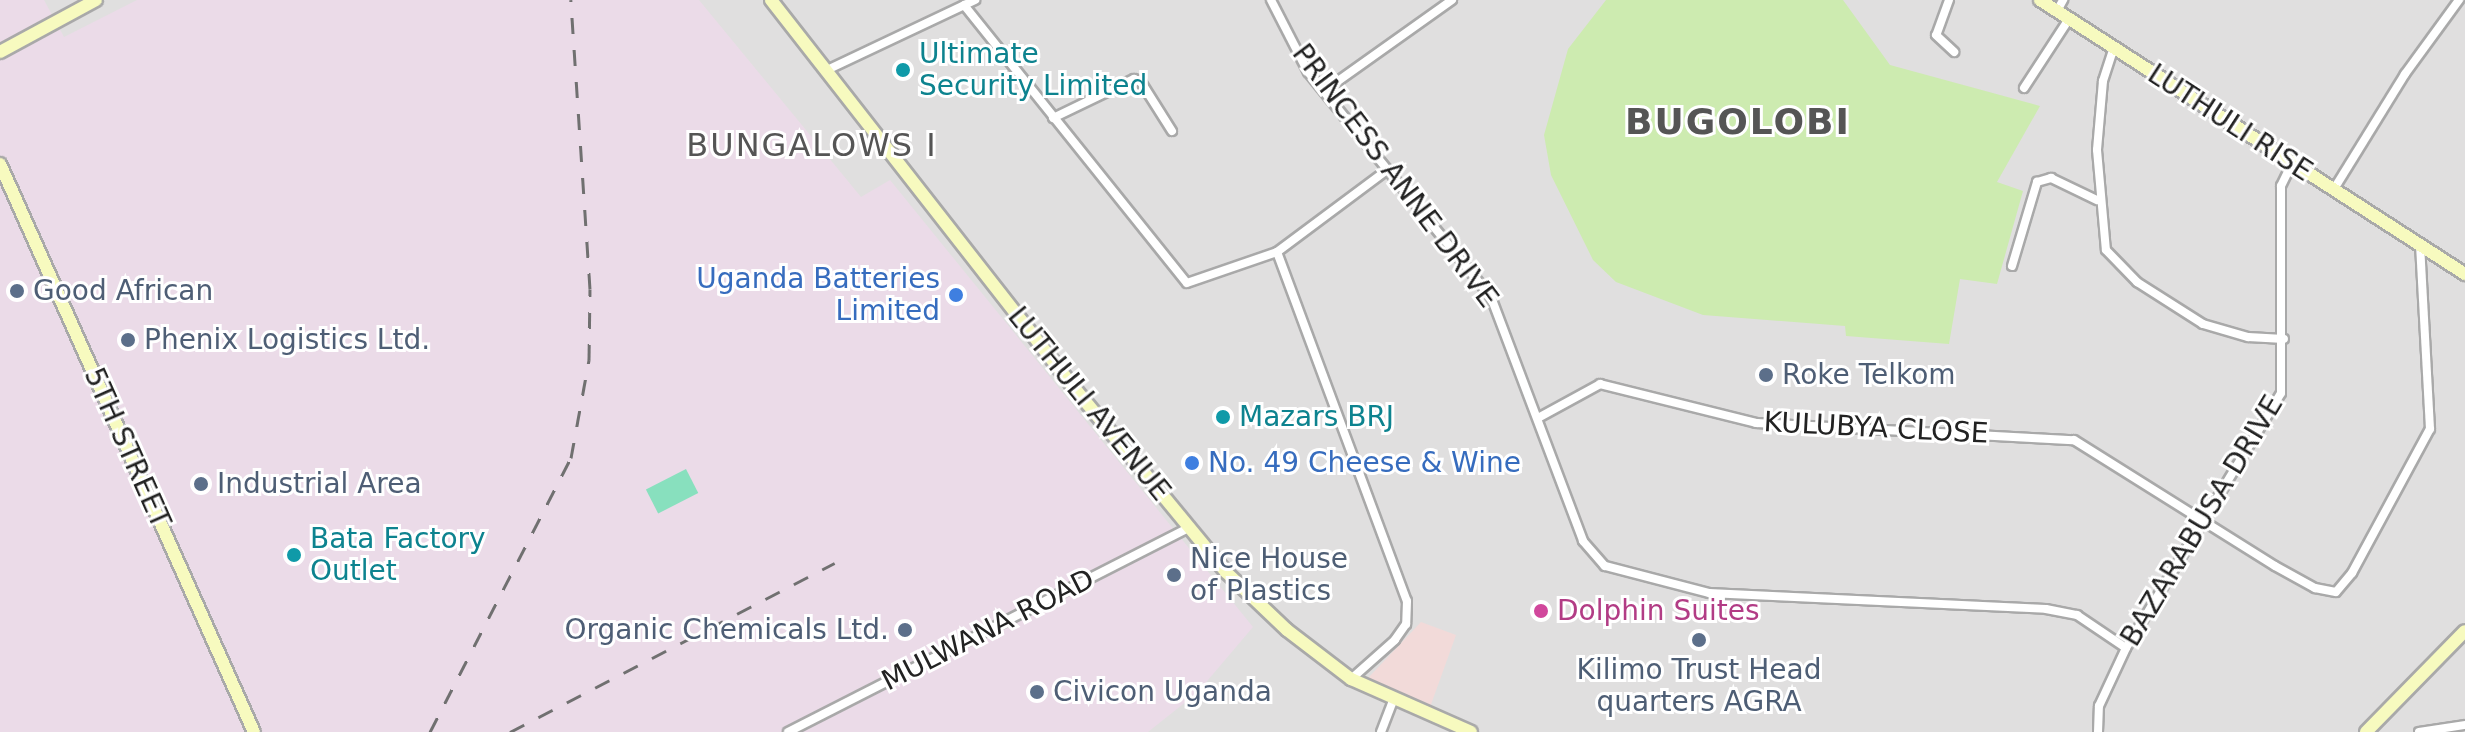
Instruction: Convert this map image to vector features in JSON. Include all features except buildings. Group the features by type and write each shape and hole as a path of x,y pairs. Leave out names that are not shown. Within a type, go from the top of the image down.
{"street":[{"path":"0,52 96,0"},
{"name":"LUTHULI AVENUE","path":"771,0 1226,572 1287,630 1351,679 1471,732"},
{"path":"827,70 975,0"},
{"name":"PRINCESS ANNE DRIVE","path":"1271,0 1308,72 1491,297 1583,541 1597,560 1613,569 1709,593 2046,609 2077,615 2126,648"},
{"path":"1324,91 1452,0"},
{"path":"1949,0 1936,35 1954,52"},
{"name":"LUTHULI RISE","path":"2040,0 2060,5 2069,19 2465,274"},
{"path":"2334,189 2405,74 2459,0"},
{"path":"964,5 1187,283 1277,252 1387,170"},
{"path":"2024,88 2069,19"},
{"path":"2114,47 2099,108 2097,200 2106,250 2137,282 2223,332 2284,339"},
{"path":"1053,118 1134,79 1141,82 1172,131"},
{"name":"BAZARABUSA DRIVE","path":"2098,732 2099,706 2126,648 2281,393 2284,339 2281,186 2292,163"},
{"name":"5TH STREET","path":"0,164 254,732"},
{"path":"2012,266 2037,182 2051,178 2097,200"},
{"name":"KULUBYA CLOSE","path":"1538,418 1600,384 1756,423 2074,440 2326,592 2336,592 2352,573 2430,429 2420,246"},
{"path":"1277,252 1407,601 1406,624 1395,640 1351,679"},
{"name":"MULWANA ROAD","path":"788,732 1189,528"},
{"path":"2366,732 2465,631"},
{"path":"1381,732 1393,700"},
{"path":"2419,732 2465,725"}],"shaded area":[{"path":"0,0 2465,0 2465,732 0,732"},
{"path":"0,0 44,0 64,37 137,0 699,0 861,197 890,180 1253,627 1197,693 1148,732 0,732"},
{"path":"1421,622 1456,635 1429,710 1368,678"}],"green space":[{"path":"1606,0 1843,0 1890,65 2040,106 1997,182 2023,191 1997,284 1960,279 1949,344 1846,336 1845,326 1703,315 1616,282 1593,260 1551,175 1544,135 1568,49"},
{"path":"686,469 698,493 658,513 646,489"}],"railway":[{"path":"430,732 571,458 589,360 590,289 571,0"},
{"path":"510,732 835,563"}],"place":[{"name":"Ultimate Security Limited","path":"903,70"},
{"name":"Good African","path":"17,291"},
{"name":"Uganda Batteries Limited","path":"956,295"},
{"name":"Phenix Logistics Ltd.","path":"128,340"},
{"name":"Roke Telkom","path":"1766,375"},
{"name":"Mazars BRJ","path":"1223,417"},
{"name":"No. 49 Cheese & Wine","path":"1192,463"},
{"name":"Industrial Area","path":"201,484"},
{"name":"Bata Factory Outlet","path":"294,555"},
{"name":"Nice House of Plastics","path":"1174,575"},
{"name":"Dolphin Suites","path":"1541,611"},
{"name":"Organic Chemicals Ltd.","path":"905,630"},
{"name":"Kilimo Trust Head quarters AGRA","path":"1699,640"},
{"name":"Civicon Uganda","path":"1037,692"}],"district":[{"name":"BUGOLOBI","path":"1738,122"},
{"name":"BUNGALOWS I","path":"812,145"}]}
